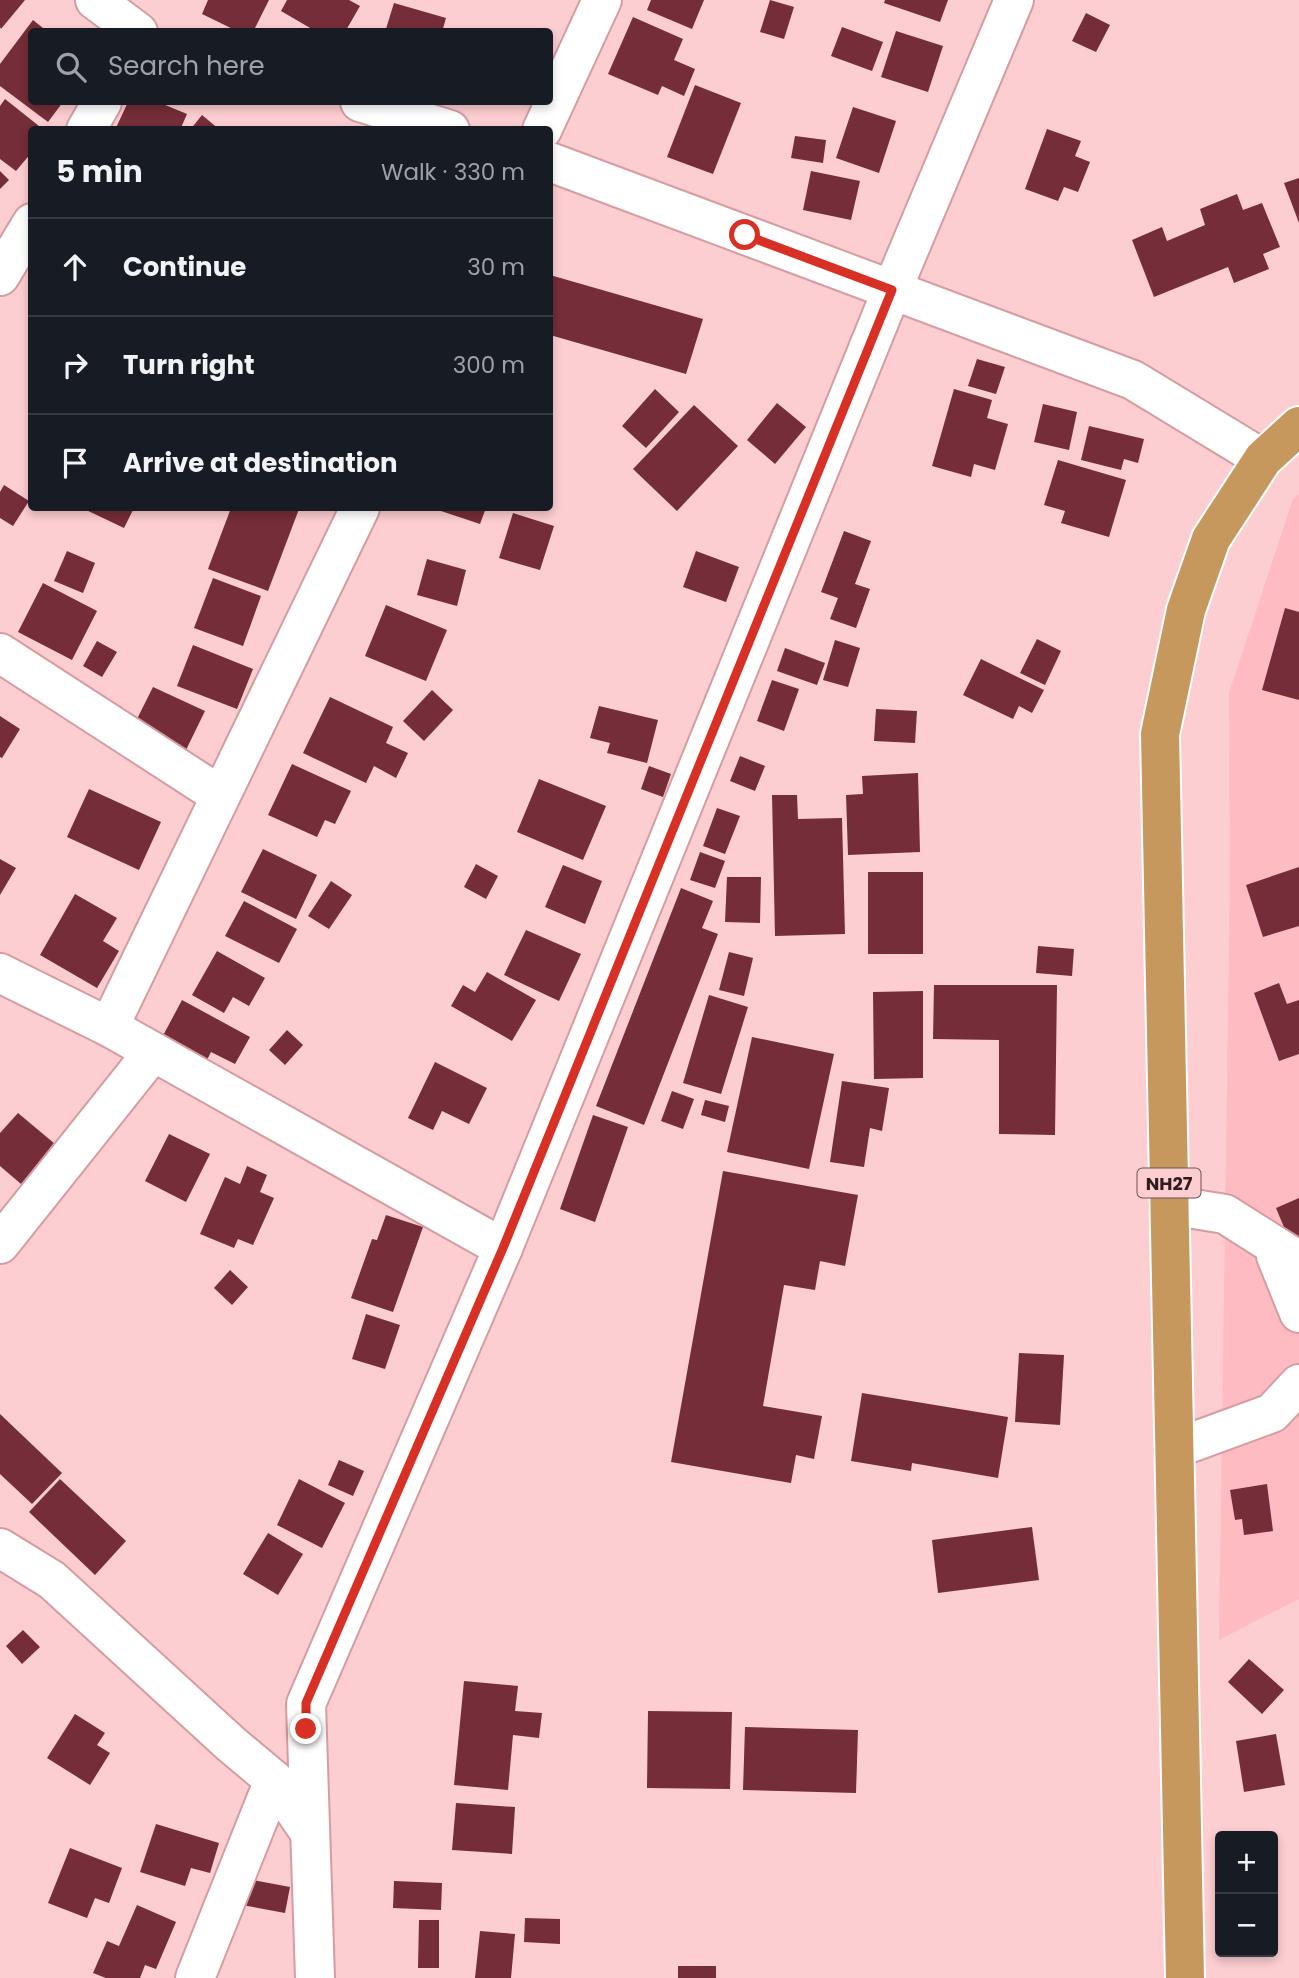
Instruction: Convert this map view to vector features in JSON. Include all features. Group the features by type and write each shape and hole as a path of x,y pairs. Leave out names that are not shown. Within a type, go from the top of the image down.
{"highway":[{"name":"NH27","path":"1185,1978 1160,734 1186,610 1210,539 1262,459 1299,426"}],"street":[{"path":"95,0 133,28"},
{"path":"544,126 602,0"},
{"path":"315,1978 306,1703 503,1248 892,290 1014,0"},
{"path":"88,126 100,105"},
{"path":"370,105 437,126"},
{"path":"553,163 1133,380 1262,459"},
{"path":"0,276 28,230"},
{"path":"109,1027 359,511"},
{"path":"0,653 204,785"},
{"path":"0,973 109,1027 503,1248"},
{"path":"0,1244 153,1052"},
{"path":"1169,1205 1225,1214 1299,1261"},
{"path":"1299,1267 1276,1256 1299,1313"},
{"path":"1174,1449 1272,1413 1299,1384"},
{"path":"0,1548 52,1580 274,1780 310,1833"},
{"path":"195,1978 274,1780"}],"shaded area":[{"path":"1299,494 1299,1599 1219,1640 1230,881 1229,693 1293,499"}],"building":[{"path":"0,0 25,0 1,29 0,27"},
{"path":"208,0 269,0 255,28 231,28 202,14"},
{"path":"287,0 349,0 360,6 347,28 310,28 281,11"},
{"path":"651,0 704,0 692,29 647,10"},
{"path":"770,0 794,7 784,39 760,32"},
{"path":"885,0 948,0 940,22 884,3"},
{"path":"394,3 446,18 443,28 386,28"},
{"path":"1086,13 1110,25 1096,52 1072,41"},
{"path":"633,17 683,39 674,60 695,69 684,96 662,86 658,95 608,74"},
{"path":"33,20 43,28 28,28 28,105 61,105 48,122 0,86 0,64"},
{"path":"842,27 883,42 872,71 831,56"},
{"path":"896,31 943,46 928,92 881,77"},
{"path":"695,85 741,103 713,174 667,157"},
{"path":"5,99 39,126 28,126 28,157 16,171 0,159 0,106"},
{"path":"127,105 165,105 187,114 182,126 117,126"},
{"path":"853,107 896,121 879,173 836,158"},
{"path":"202,115 215,126 193,126"},
{"path":"1047,129 1081,141 1075,156 1090,162 1078,192 1064,187 1058,201 1025,189"},
{"path":"795,136 826,140 823,163 791,158"},
{"path":"0,171 9,180 0,189"},
{"path":"811,171 860,181 851,220 803,210"},
{"path":"1299,178 1299,223 1284,183"},
{"path":"1237,194 1243,210 1262,203 1280,247 1263,254 1269,269 1234,283 1228,267 1154,297 1132,240 1162,227 1167,241 1205,225 1200,209"},
{"path":"553,276 703,319 686,374 553,336"},
{"path":"977,359 1005,367 996,394 968,386"},
{"path":"655,389 679,412 646,448 622,426"},
{"path":"954,389 992,400 987,418 1008,424 995,470 974,464 971,477 932,466"},
{"path":"777,403 806,427 775,464 747,440"},
{"path":"1043,404 1077,412 1069,450 1034,442"},
{"path":"694,405 738,446 677,511 633,469"},
{"path":"1089,426 1144,439 1138,463 1124,459 1121,470 1081,460"},
{"path":"1058,460 1126,480 1109,537 1061,523 1065,511 1044,505"},
{"path":"4,485 28,500 13,526 0,518 0,492"},
{"path":"88,511 132,511 124,528"},
{"path":"230,511 298,511 268,591 208,569"},
{"path":"441,511 485,511 480,524"},
{"path":"513,513 554,526 540,570 499,558"},
{"path":"844,531 871,541 855,584 870,589 856,628 830,619 838,598 821,592"},
{"path":"67,551 95,563 83,593 54,581"},
{"path":"696,551 739,567 726,602 683,587"},
{"path":"427,559 466,570 457,606 417,595"},
{"path":"213,578 261,596 243,646 194,628"},
{"path":"43,583 97,611 72,660 18,632"},
{"path":"386,605 447,630 426,681 365,656"},
{"path":"1285,608 1299,612 1299,700 1262,690"},
{"path":"1037,639 1061,651 1045,685 1020,673"},
{"path":"835,640 860,648 848,687 823,680"},
{"path":"97,641 117,652 102,677 83,666"},
{"path":"193,645 253,669 237,709 177,686"},
{"path":"785,648 825,663 817,685 777,671"},
{"path":"981,659 1044,690 1032,713 1019,706 1013,719 963,695"},
{"path":"772,680 799,689 784,731 757,721"},
{"path":"153,687 205,711 186,750 134,725"},
{"path":"432,690 453,710 424,741 403,721"},
{"path":"330,697 393,727 386,743 408,753 396,778 374,766 366,783 303,753"},
{"path":"599,706 658,720 647,763 607,753 610,743 590,738"},
{"path":"876,709 917,711 915,743 874,741"},
{"path":"0,716 20,729 2,758 0,757"},
{"path":"740,756 765,766 755,791 730,781"},
{"path":"292,764 351,791 335,824 325,820 317,837 268,815"},
{"path":"649,766 671,774 663,797 641,789"},
{"path":"918,773 920,852 848,855 846,795 863,794 862,776"},
{"path":"539,779 606,806 583,860 517,832"},
{"path":"89,789 161,822 139,870 67,837"},
{"path":"772,795 797,795 798,819 842,818 845,934 775,936"},
{"path":"717,808 740,816 725,854 703,846"},
{"path":"263,849 317,875 296,919 241,892"},
{"path":"700,852 725,861 715,888 690,880"},
{"path":"0,859 16,868 0,895"},
{"path":"476,864 498,876 486,899 464,887"},
{"path":"563,865 602,881 585,924 545,907"},
{"path":"1299,867 1299,926 1263,937 1246,885"},
{"path":"868,872 923,872 923,954 868,954"},
{"path":"727,877 761,877 760,923 725,922"},
{"path":"331,881 352,895 329,929 308,916"},
{"path":"681,888 713,901 702,928 718,934 644,1125 596,1106"},
{"path":"75,894 117,918 103,941 119,951 97,988 40,955"},
{"path":"244,901 297,929 279,963 225,936"},
{"path":"526,930 581,954 559,1001 504,975"},
{"path":"1038,946 1074,949 1072,976 1036,973"},
{"path":"217,951 265,978 249,1006 233,997 224,1013 192,995"},
{"path":"729,952 753,958 744,996 719,990"},
{"path":"487,972 536,1000 512,1041 451,1006 463,985 475,992"},
{"path":"1279,983 1287,1004 1299,1000 1299,1054 1279,1061 1254,993"},
{"path":"934,985 1057,985 1055,1135 999,1134 999,1040 933,1039"},
{"path":"923,991 923,1078 874,1079 873,992"},
{"path":"709,995 748,1007 721,1094 683,1083"},
{"path":"182,1000 250,1037 235,1064 211,1052 203,1068 158,1045"},
{"path":"287,1030 303,1045 285,1065 269,1050"},
{"path":"752,1037 834,1054 809,1169 727,1152"},
{"path":"435,1062 487,1088 469,1124 442,1111 433,1130 408,1118"},
{"path":"842,1081 889,1088 882,1131 870,1128 864,1167 830,1162"},
{"path":"672,1091 694,1099 683,1129 661,1121"},
{"path":"705,1100 729,1106 725,1122 701,1115"},
{"path":"18,1113 55,1144 21,1184 0,1166 0,1133"},
{"path":"593,1115 628,1127 595,1222 560,1209"},
{"path":"169,1134 210,1154 186,1202 145,1181"},
{"path":"247,1166 267,1175 260,1192 274,1198 253,1245 238,1239 234,1248 200,1234 225,1177 240,1184"},
{"path":"723,1171 858,1195 845,1266 820,1261 815,1290 784,1285 763,1406 822,1416 814,1459 796,1455 791,1483 671,1462"},
{"path":"1299,1198 1299,1263 1276,1208"},
{"path":"386,1215 423,1227 393,1312 351,1298 372,1239 377,1240"},
{"path":"230,1270 248,1287 232,1305 214,1288"},
{"path":"366,1314 400,1325 385,1369 352,1359"},
{"path":"1019,1353 1064,1355 1060,1425 1015,1422"},
{"path":"862,1393 1008,1417 998,1478 912,1463 911,1471 851,1461"},
{"path":"0,1414 62,1473 32,1504 0,1474"},
{"path":"339,1460 364,1471 353,1496 328,1485"},
{"path":"60,1479 126,1541 95,1575 29,1512"},
{"path":"299,1479 345,1503 322,1548 277,1525"},
{"path":"1267,1484 1273,1531 1244,1535 1242,1519 1235,1520 1230,1490"},
{"path":"1032,1527 1039,1580 938,1593 932,1540"},
{"path":"268,1533 303,1554 278,1595 243,1574"},
{"path":"23,1630 40,1647 22,1664 6,1646"},
{"path":"1249,1659 1284,1690 1262,1714 1228,1682"},
{"path":"464,1681 518,1686 515,1711 542,1713 539,1738 513,1735 508,1790 454,1785"},
{"path":"648,1711 732,1712 730,1789 647,1788"},
{"path":"75,1714 105,1733 97,1745 110,1753 90,1785 47,1758"},
{"path":"745,1727 858,1730 856,1793 743,1790"},
{"path":"1276,1734 1285,1785 1244,1792 1236,1741"},
{"path":"456,1803 515,1807 512,1854 452,1850"},
{"path":"156,1824 219,1843 210,1873 191,1868 185,1886 140,1872"},
{"path":"70,1848 122,1868 109,1903 95,1898 87,1918 48,1903"},
{"path":"247,1879 290,1887 285,1913 242,1905"},
{"path":"394,1881 442,1883 441,1910 393,1908"},
{"path":"137,1905 176,1922 156,1969 145,1965 140,1978 106,1978 93,1973 107,1941 119,1946"},
{"path":"525,1918 560,1919 560,1944 524,1942"},
{"path":"419,1920 439,1920 439,1968 418,1968"},
{"path":"480,1931 515,1934 511,1978 475,1978"},
{"path":"678,1966 716,1966 716,1978 678,1978"}],"route":[{"path":"306,1729 306,1703 503,1248 892,290 745,235"}]}
